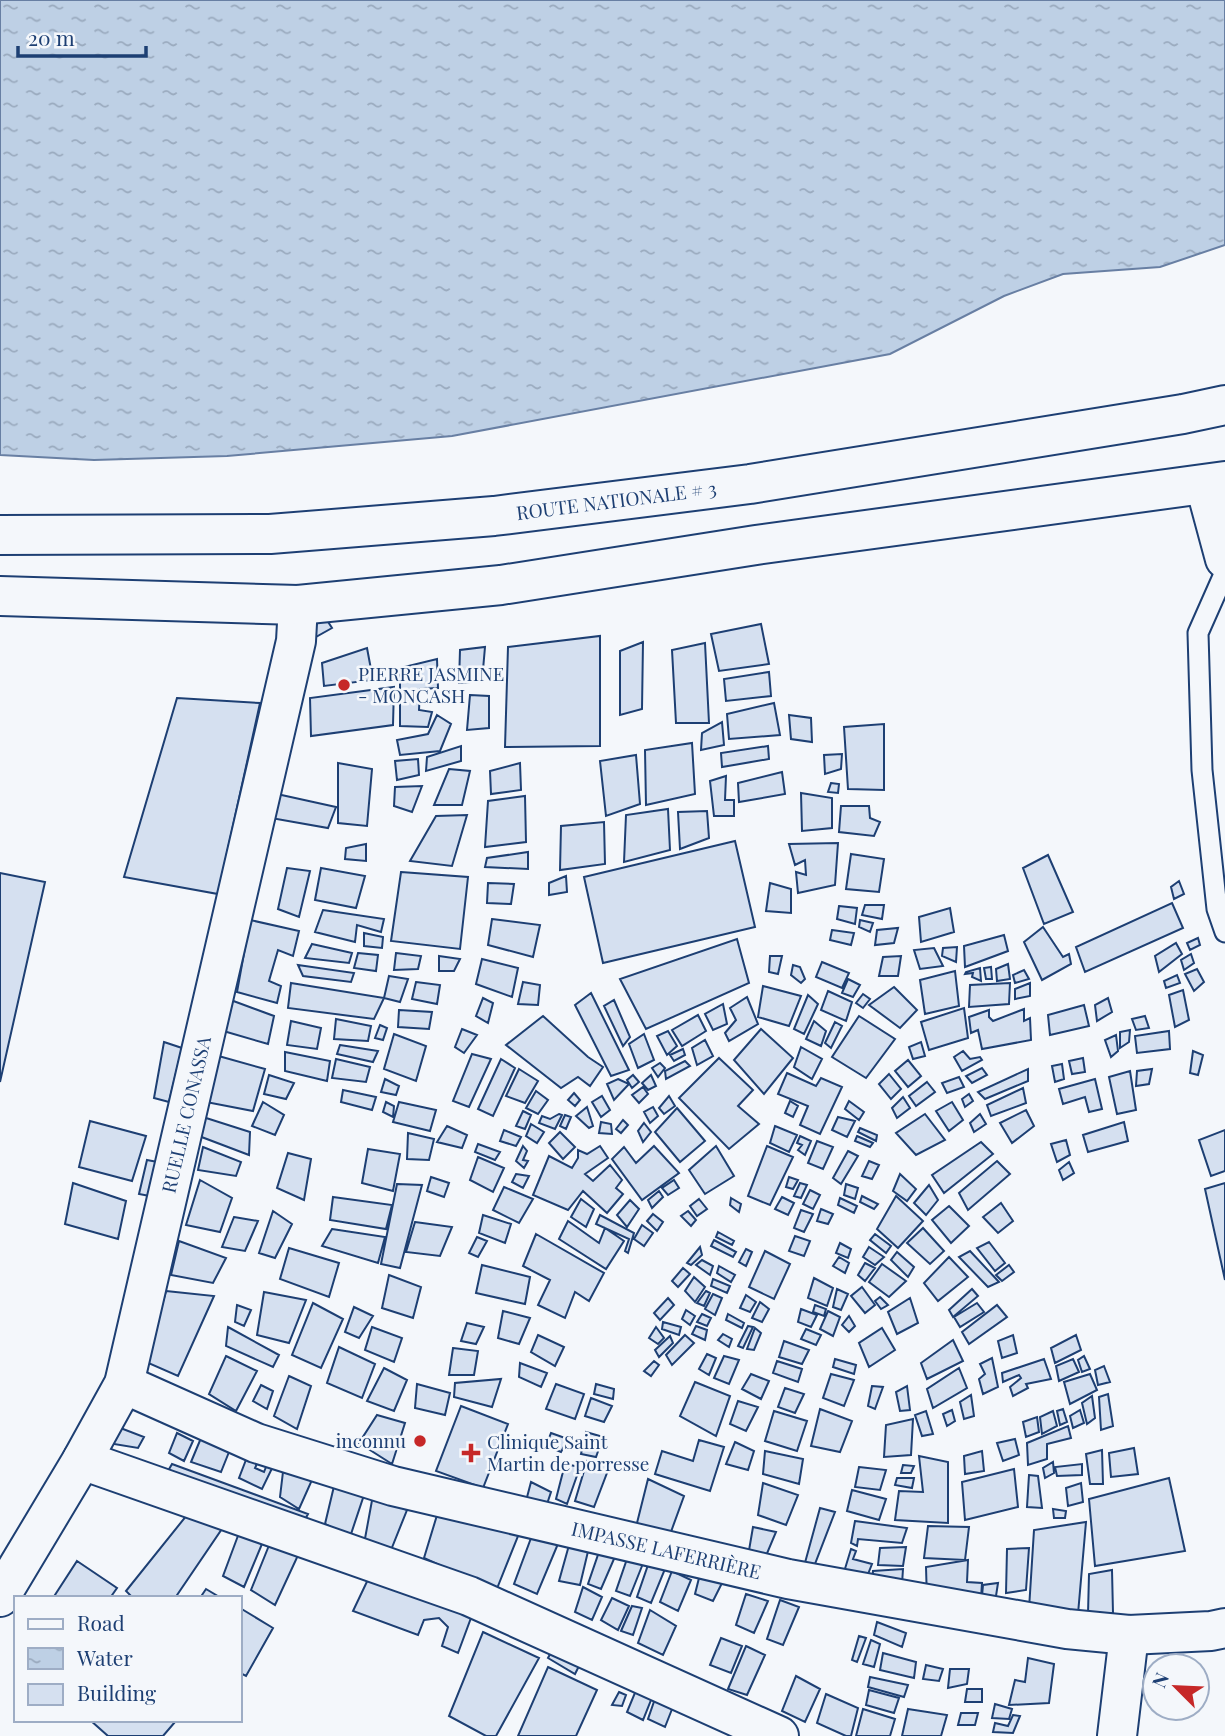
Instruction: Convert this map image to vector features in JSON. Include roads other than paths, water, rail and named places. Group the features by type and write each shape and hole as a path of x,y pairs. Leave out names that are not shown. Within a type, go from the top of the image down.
{"street":[{"name":"ROUTE NATIONALE # 3","path":"0,535 270,534 494,516 750,484 1225,405"},
{"path":"0,596 298,605 501,585 756,545 1215,483 1225,559"},
{"name":"RUELLE CONASSA","path":"0,1597 124,1384 293,655 298,605"},
{"name":"IMPASSE LAFERRIÈRE","path":"124,1384 256,1443 393,1486 788,1579 1067,1629 1129,1635 1225,1628"},
{"path":"82,1460 469,1596 779,1736"},
{"path":"1117,1736 1129,1635"}],"lane":[{"path":"1225,572 1198,633 1202,770 1217,909 1225,932"}],"water":[{"path":"0,0 1225,0 1225,245 1160,267 1063,274 1004,296 890,354 452,436 227,456 94,460 0,455"}],"place":[{"name":"PIERRE JASMINE - MONCASH","path":"344,685"},
{"name":"inconnu","path":"420,1441"},
{"name":"Clinique Saint Martin de porresse","path":"471,1453"}]}
